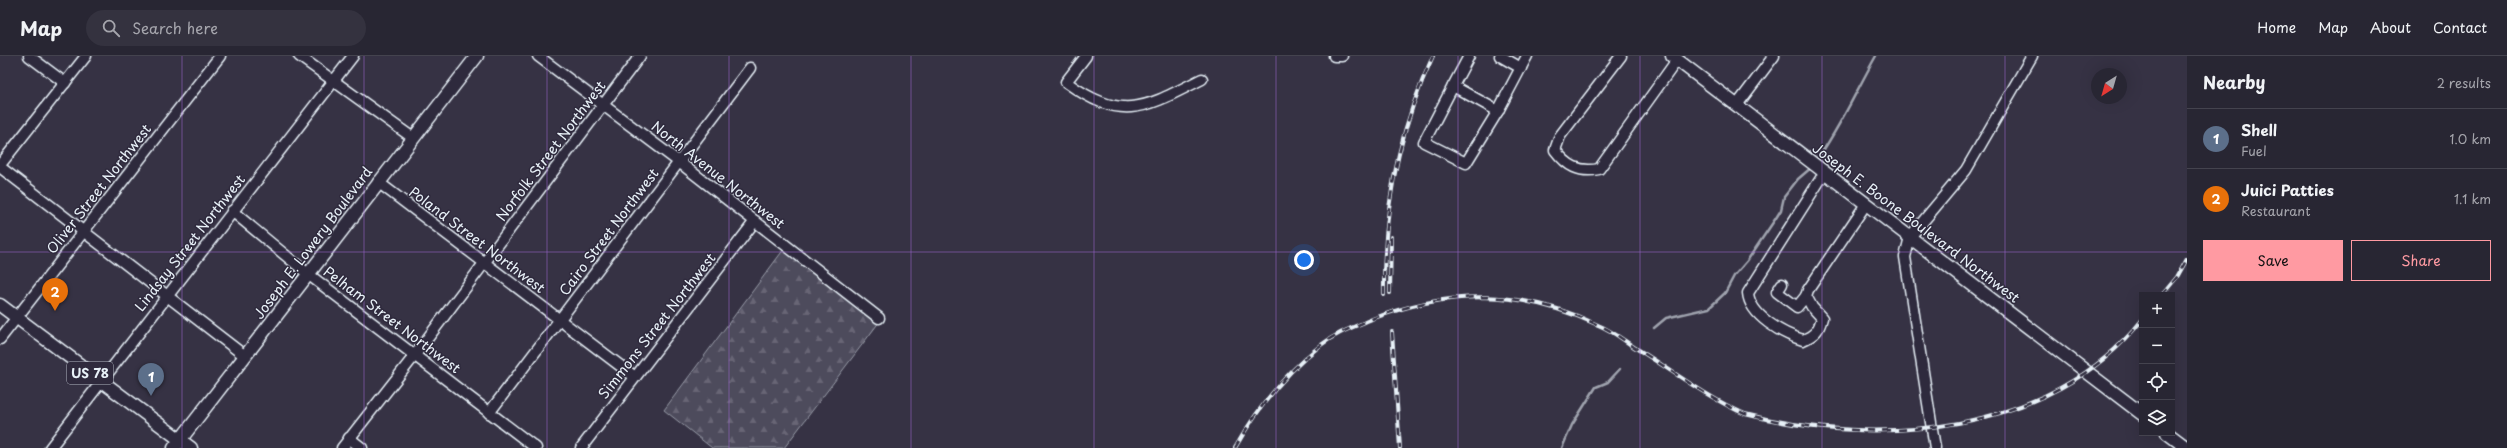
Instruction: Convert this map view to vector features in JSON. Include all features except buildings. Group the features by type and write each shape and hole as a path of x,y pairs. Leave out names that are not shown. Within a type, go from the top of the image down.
{"main road":[{"name":"Joseph E. Lowery Boulevard","path":"177,444 476,56"},
{"name":"Joseph E. Boone Boulevard Northwest","path":"1675,58 2139,412"},
{"name":"US 78","path":"0,305 101,381 177,444 190,448"},
{"path":"2171,436 2187,448"}],"street":[{"path":"30,56 65,83"},
{"path":"86,56 0,166 245,356"},
{"name":"Oliver Street Northwest","path":"0,339 220,56"},
{"path":"299,56 413,138"},
{"name":"Lindsay Street Northwest","path":"50,448 353,56"},
{"name":"North Avenue Northwest","path":"538,56 679,162 879,318"},
{"name":"Norfolk Street Northwest","path":"342,448 415,355 640,56"},
{"path":"1086,56 1066,82 1096,101 1128,108 1156,103 1202,79"},
{"path":"1334,56 1342,56"},
{"path":"1469,56 1424,142 1466,163 1498,111 1527,56"},
{"path":"1500,56 1521,68"},
{"path":"1620,56 1560,136 1555,150 1573,167 1586,172 1599,169 1675,58"},
{"path":"1737,105 1774,56"},
{"path":"1935,448 1905,257 1910,237 1966,170 2032,56"},
{"name":"Cairo Street Northwest","path":"489,413 750,68"},
{"path":"1453,86 1498,111"},
{"path":"1806,296 1812,307 1822,318 1820,328 1813,336 1803,340 1789,336 1764,318 1749,302 1748,293 1822,170"},
{"name":"Poland Street Northwest","path":"378,182 635,377"},
{"path":"1782,284 1777,292 1797,307 1806,296 1866,204"},
{"name":"Pelham Street Northwest","path":"232,211 308,274 536,448"},
{"name":"Simmons Street Northwest","path":"581,448 755,221"},
{"path":"350,438 362,448"}],"green space":[{"path":"787,245 883,317 784,448 712,448 664,410"}],"waterway":[{"path":"1816,161 1840,123 1876,56"},
{"path":"1654,328 1666,318 1709,308 1725,293 1734,276 1747,261 1781,210 1784,197 1798,179 1812,167"},
{"path":"1562,448 1572,425 1596,387 1608,382 1620,369"}],"railway":[{"path":"1384,295 1386,234 1395,173 1410,113 1433,56"},
{"path":"1390,293 1391,237"},
{"path":"2164,292 2177,277 2187,259"},
{"path":"1235,448 1253,419 1273,392 1296,367 1321,345 1339,334 1372,319 1401,309 1429,302 1458,298 1486,297 1514,299 1570,313 1607,329 1702,391 1745,414 1797,424 1850,430 1905,430 1959,423 2011,409 2060,388 2104,358 2139,323"},
{"path":"1392,332 1400,448"}],"place":[{"name":"Juici Patties","path":"55,311"},
{"name":"Shell","path":"151,396"}]}
